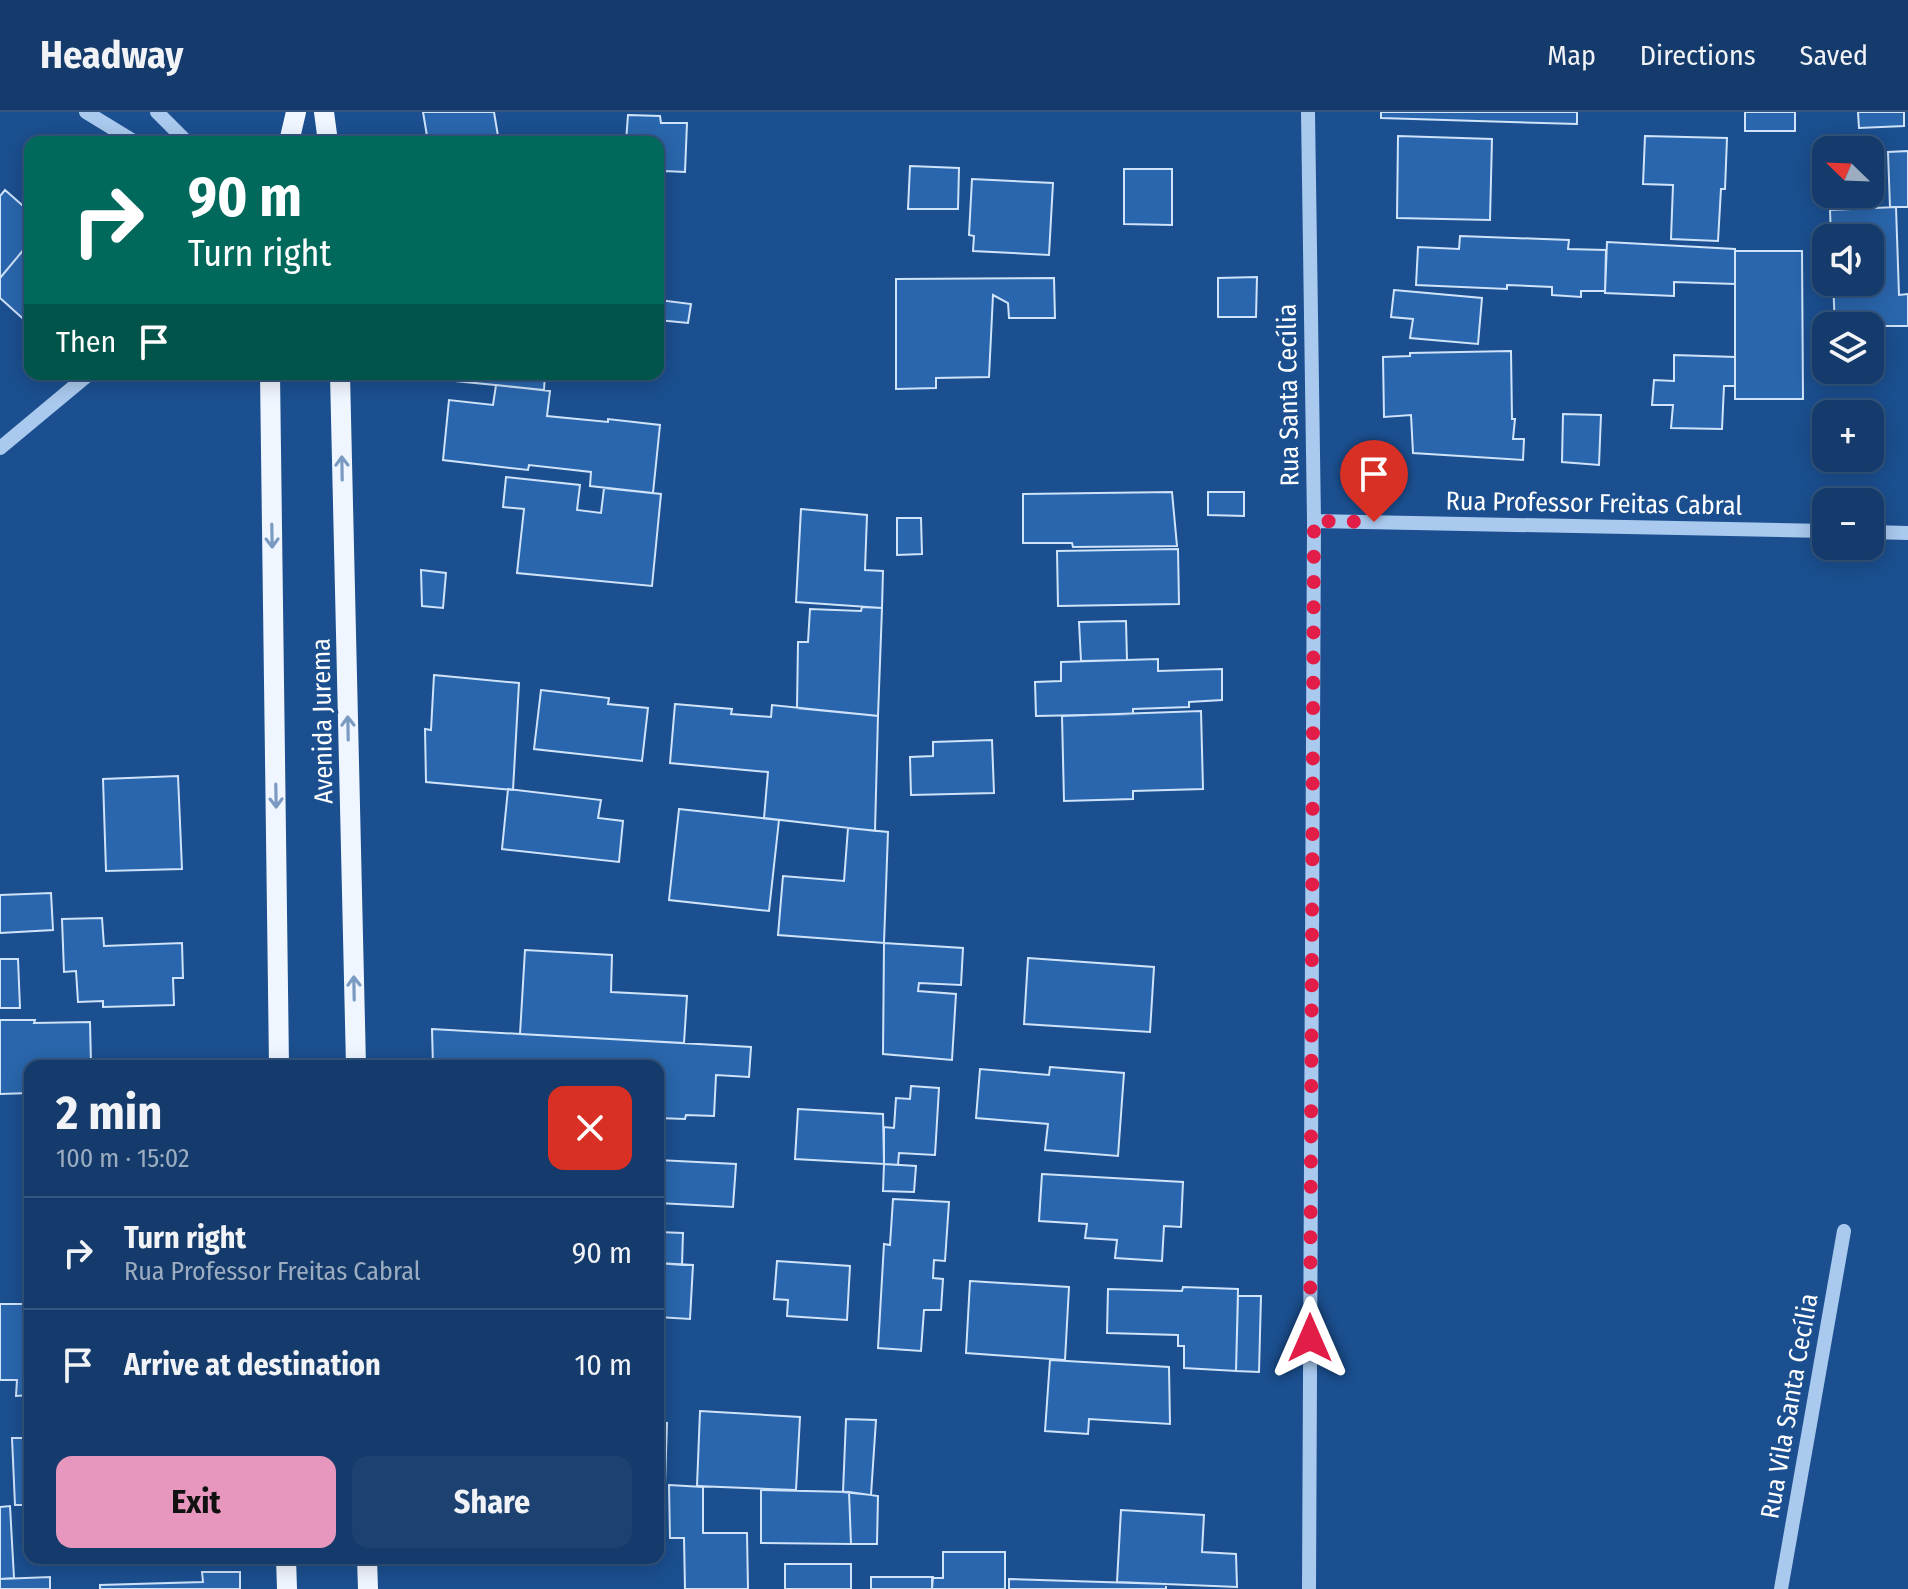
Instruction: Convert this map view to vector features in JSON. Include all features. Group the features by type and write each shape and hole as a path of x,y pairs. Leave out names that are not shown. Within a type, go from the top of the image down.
{"main road":[{"path":"290,136 296,112"},
{"path":"324,112 327,136"},
{"name":"Avenida Jurema","path":"270,380 279,1060"},
{"name":"Avenida Jurema","path":"340,380 356,1060"},
{"path":"286,1564 287,1589"},
{"path":"367,1564 368,1589"}],"street":[{"path":"86,112 125,136"},
{"path":"157,112 181,136"},
{"name":"Rua Santa Cecília","path":"1308,112 1314,521 1309,1589"},
{"path":"0,448 82,380"},
{"name":"Rua Professor Freitas Cabral","path":"1314,521 1812,531"},
{"path":"1884,532 1908,533"},
{"name":"Rua Vila Santa Cecília","path":"1781,1589 1844,1231"}],"building":[{"path":"423,112 494,112 498,136 427,136"},
{"path":"1381,112 1577,112 1577,124 1381,118"},
{"path":"1745,112 1795,112 1795,131 1745,131"},
{"path":"1858,112 1904,112 1904,126 1859,128"},
{"path":"628,115 660,116 661,123 687,123 685,172 664,171 664,136 626,136"},
{"path":"1398,136 1492,139 1490,220 1397,218"},
{"path":"1645,136 1727,138 1725,189 1721,189 1718,241 1671,239 1673,185 1643,184"},
{"path":"1908,151 1908,207 1890,207 1888,152"},
{"path":"910,166 959,168 958,209 908,209"},
{"path":"1124,169 1172,169 1172,225 1124,224"},
{"path":"972,179 1053,183 1049,255 973,251 974,236 969,235"},
{"path":"5,190 24,207 24,249 0,278 0,196"},
{"path":"1896,207 1899,295 1908,294 1908,326 1884,326 1884,312 1834,312 1834,296 1884,296 1884,224 1830,224 1830,210"},
{"path":"1460,236 1569,240 1568,249 1606,250 1605,291 1581,291 1581,297 1552,295 1552,287 1507,285 1507,289 1416,285 1418,247 1459,249"},
{"path":"1607,242 1735,249 1735,284 1674,282 1674,296 1605,293"},
{"path":"24,249 24,320 0,298 0,278"},
{"path":"1735,251 1802,251 1803,399 1735,399"},
{"path":"1257,277 1256,317 1218,317 1218,278"},
{"path":"1054,278 1055,318 1009,318 1008,303 993,295 989,377 936,378 936,388 896,389 896,279"},
{"path":"1394,290 1482,298 1478,344 1410,338 1413,319 1391,317"},
{"path":"664,301 691,304 688,323 664,321"},
{"path":"1511,351 1512,419 1515,419 1513,439 1524,439 1523,460 1413,453 1411,415 1384,417 1383,357 1410,356 1410,353"},
{"path":"1674,355 1735,357 1735,386 1724,386 1722,429 1671,428 1673,405 1652,405 1654,380 1674,381"},
{"path":"445,380 545,380 544,390"},
{"path":"496,385 550,391 547,416 660,425 653,493 590,486 591,472 529,465 528,470 443,460 449,400 493,405"},
{"path":"1563,414 1601,415 1599,465 1562,462"},
{"path":"506,477 580,485 577,510 601,513 604,488 661,494 652,586 517,573 524,509 503,507"},
{"path":"1172,492 1177,546 1073,547 1072,543 1023,543 1023,494"},
{"path":"1208,492 1244,492 1244,516 1208,515"},
{"path":"801,509 867,515 865,570 883,571 882,608 796,602"},
{"path":"897,518 921,518 922,554 897,555"},
{"path":"1178,549 1179,604 1058,606 1057,551"},
{"path":"421,570 446,573 443,608 422,606"},
{"path":"862,607 882,608 878,716 797,708 798,642 808,642 810,609 861,611"},
{"path":"1126,621 1127,660 1081,661 1079,622"},
{"path":"1158,659 1158,671 1222,669 1222,700 1189,702 1189,707 1133,709 1133,714 1036,716 1035,682 1061,681 1061,662"},
{"path":"434,675 519,683 513,790 426,782 425,729 431,730"},
{"path":"541,690 609,698 608,704 648,708 642,761 534,749"},
{"path":"675,704 732,709 731,714 771,717 772,705 878,716 875,831 764,818 768,772 670,763"},
{"path":"1201,711 1203,789 1133,791 1133,799 1064,801 1062,716"},
{"path":"992,740 994,793 911,795 910,757 933,756 933,742"},
{"path":"178,776 182,869 106,871 103,779"},
{"path":"508,789 601,800 598,818 623,821 619,862 502,849"},
{"path":"679,809 779,820 769,911 669,900"},
{"path":"848,828 888,832 884,943 778,935 783,876 844,881"},
{"path":"51,893 53,930 0,933 0,895"},
{"path":"102,918 104,946 182,943 183,978 173,978 174,1005 103,1007 103,1001 78,1002 76,971 64,972 62,919"},
{"path":"884,943 963,948 961,985 919,983 918,991 956,994 952,1060 883,1054"},
{"path":"525,950 612,955 611,992 687,996 684,1043 520,1034"},
{"path":"1028,958 1154,967 1150,1032 1024,1024"},
{"path":"0,959 18,959 20,1008 0,1008"},
{"path":"0,1020 90,1022 91,1060 24,1060 24,1093 0,1094"},
{"path":"432,1029 751,1047 749,1077 716,1075 714,1116 686,1115 685,1119 664,1118 664,1060 433,1060"},
{"path":"1050,1067 1124,1073 1118,1156 1045,1150 1048,1124 976,1118 980,1069 1049,1075"},
{"path":"911,1086 939,1088 935,1155 899,1153 898,1165 884,1164 884,1127 894,1128 896,1098 910,1099"},
{"path":"798,1109 883,1114 884,1164 795,1159"},
{"path":"664,1160 736,1164 733,1207 664,1203"},
{"path":"884,1164 916,1166 914,1192 883,1191"},
{"path":"1042,1174 1183,1182 1181,1227 1164,1226 1162,1261 1115,1258 1117,1240 1085,1238 1087,1224 1039,1221"},
{"path":"893,1199 949,1202 945,1261 934,1260 933,1278 943,1279 941,1310 924,1310 921,1351 878,1348 884,1244 890,1245"},
{"path":"664,1232 683,1233 682,1265 664,1264"},
{"path":"777,1261 850,1266 847,1320 787,1316 788,1300 774,1299"},
{"path":"664,1263 693,1265 690,1319 664,1317"},
{"path":"970,1281 1069,1287 1065,1360 966,1353"},
{"path":"1183,1287 1238,1289 1236,1371 1184,1368 1184,1346 1178,1346 1178,1335 1107,1333 1108,1289 1182,1291"},
{"path":"1238,1296 1261,1296 1259,1372 1236,1371"},
{"path":"0,1304 24,1304 24,1395 16,1396 17,1380 0,1380"},
{"path":"1050,1360 1169,1367 1170,1424 1089,1419 1088,1434 1045,1431"},
{"path":"700,1411 800,1417 796,1490 697,1486"},
{"path":"846,1419 876,1420 871,1495 843,1492"},
{"path":"664,1423 667,1423 664,1485"},
{"path":"12,1438 23,1438 24,1505 15,1505"},
{"path":"669,1485 703,1487 703,1533 747,1533 748,1589 685,1589 684,1538 670,1538"},
{"path":"761,1490 849,1492 851,1544 761,1543"},
{"path":"849,1492 878,1496 877,1544 851,1544"},
{"path":"10,1506 14,1578 0,1579 0,1507"},
{"path":"1121,1510 1204,1515 1202,1552 1236,1554 1237,1587 1117,1582"},
{"path":"943,1552 1005,1552 1005,1589 932,1589 932,1578 943,1578"},
{"path":"785,1564 851,1564 851,1589 785,1589"},
{"path":"202,1572 240,1572 240,1589 100,1589 100,1585 203,1582"},
{"path":"50,1577 50,1589 0,1589 0,1579"},
{"path":"871,1577 933,1577 932,1589 871,1589"},
{"path":"1009,1579 1166,1584 1166,1589 1009,1589"}],"route":[{"path":"1310,1338 1314,521 1374,522"}]}
